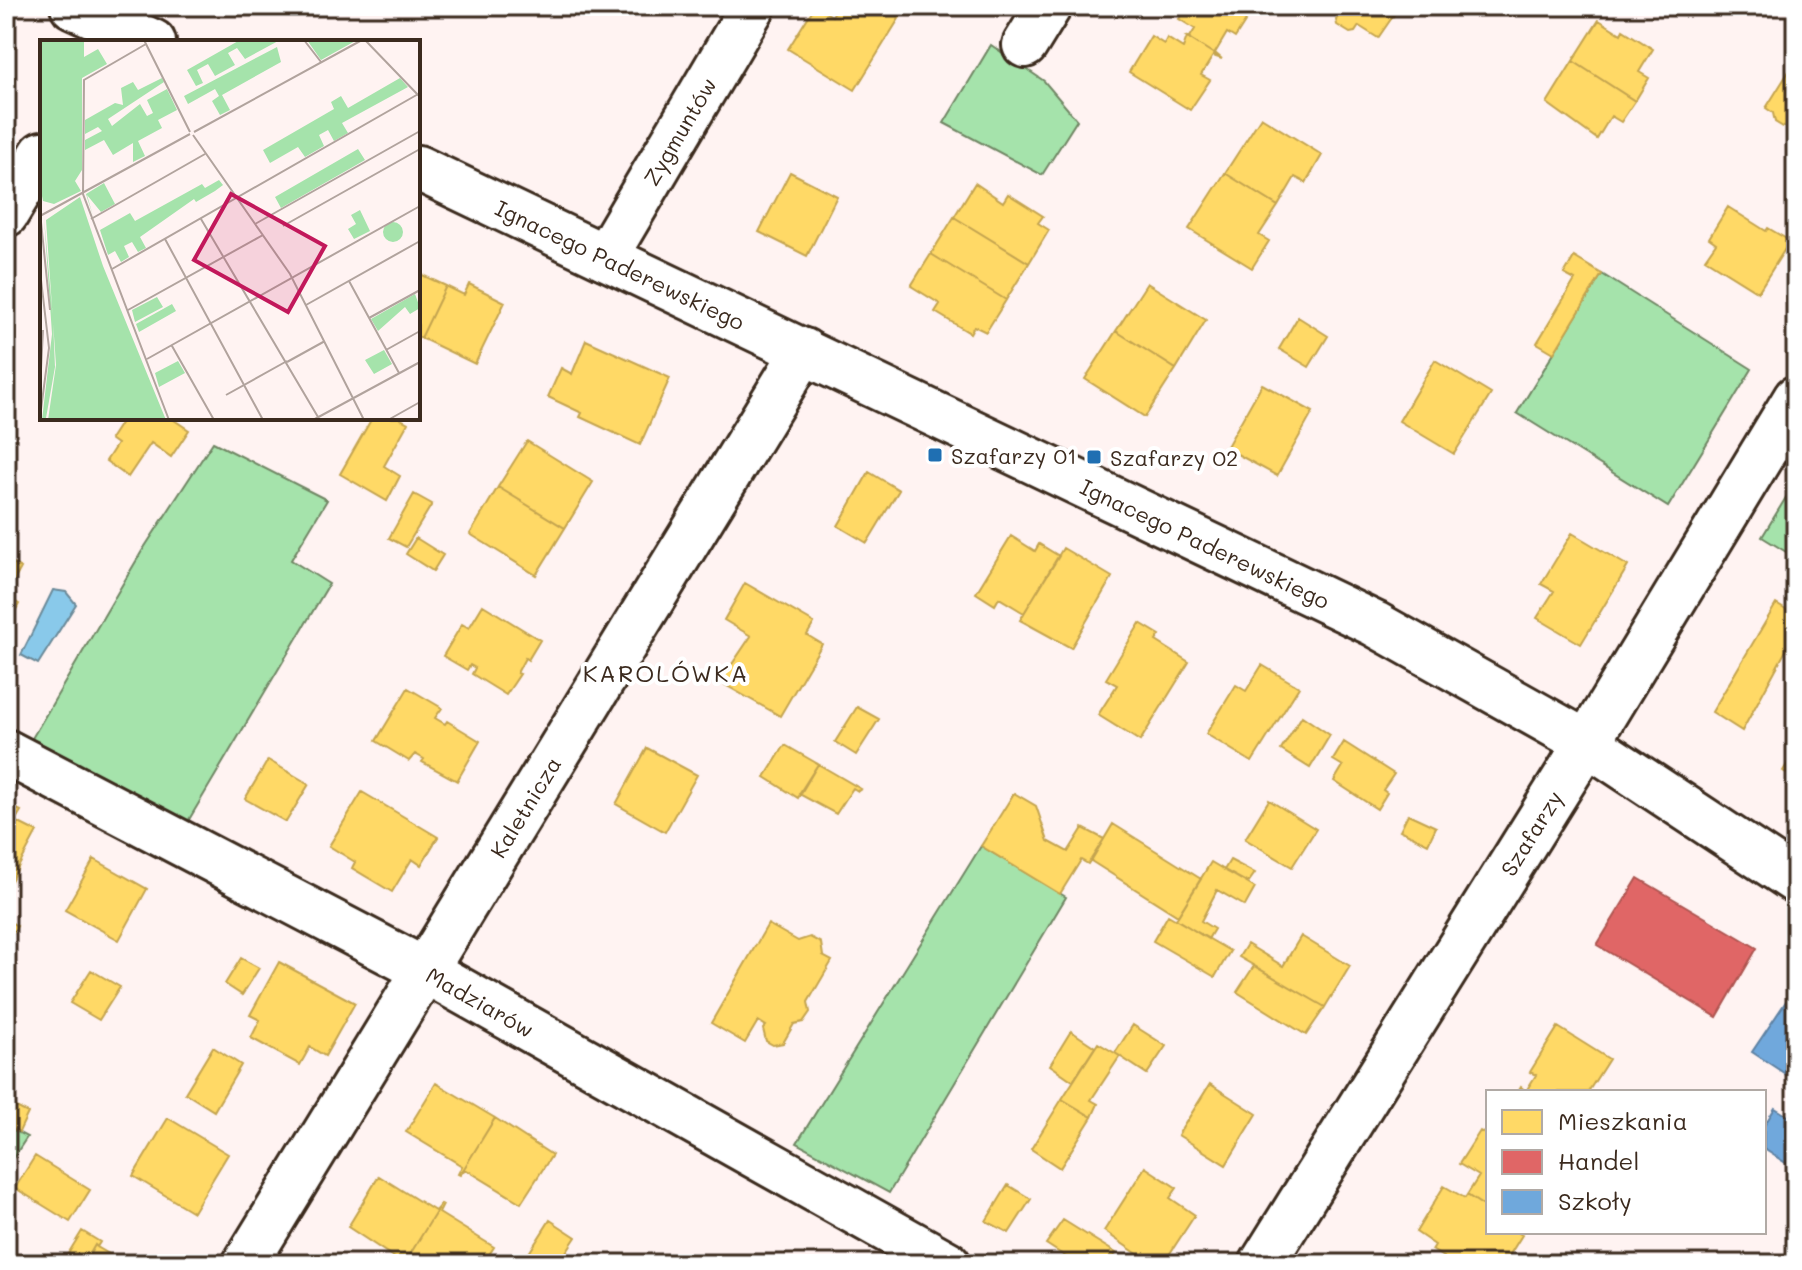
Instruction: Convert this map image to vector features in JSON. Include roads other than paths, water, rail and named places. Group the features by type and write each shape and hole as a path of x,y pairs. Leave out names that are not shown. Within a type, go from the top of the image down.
{"street":[{"path":"73,6 128,29"},
{"name":"Zygmuntów","path":"605,257 753,6"},
{"path":"1025,45 1049,6"},
{"path":"6,214 40,157"},
{"name":"Ignacego Paderewskiego","path":"420,169 1375,624 1587,743 1796,881"},
{"name":"Kaletnicza","path":"245,1264 804,351"},
{"name":"Szafarzy","path":"1262,1264 1587,743 1796,398"},
{"name":"Madziarów","path":"6,752 426,971 948,1264"}],"water":[{"path":"53,590 66,592 76,604 38,664 21,655"}],"place":[{"name":"Szafarzy 01","path":"935,455"},
{"name":"Szafarzy 02","path":"1094,457"}],"district":[{"name":"KAROLÓWKA","path":"666,672"}]}
